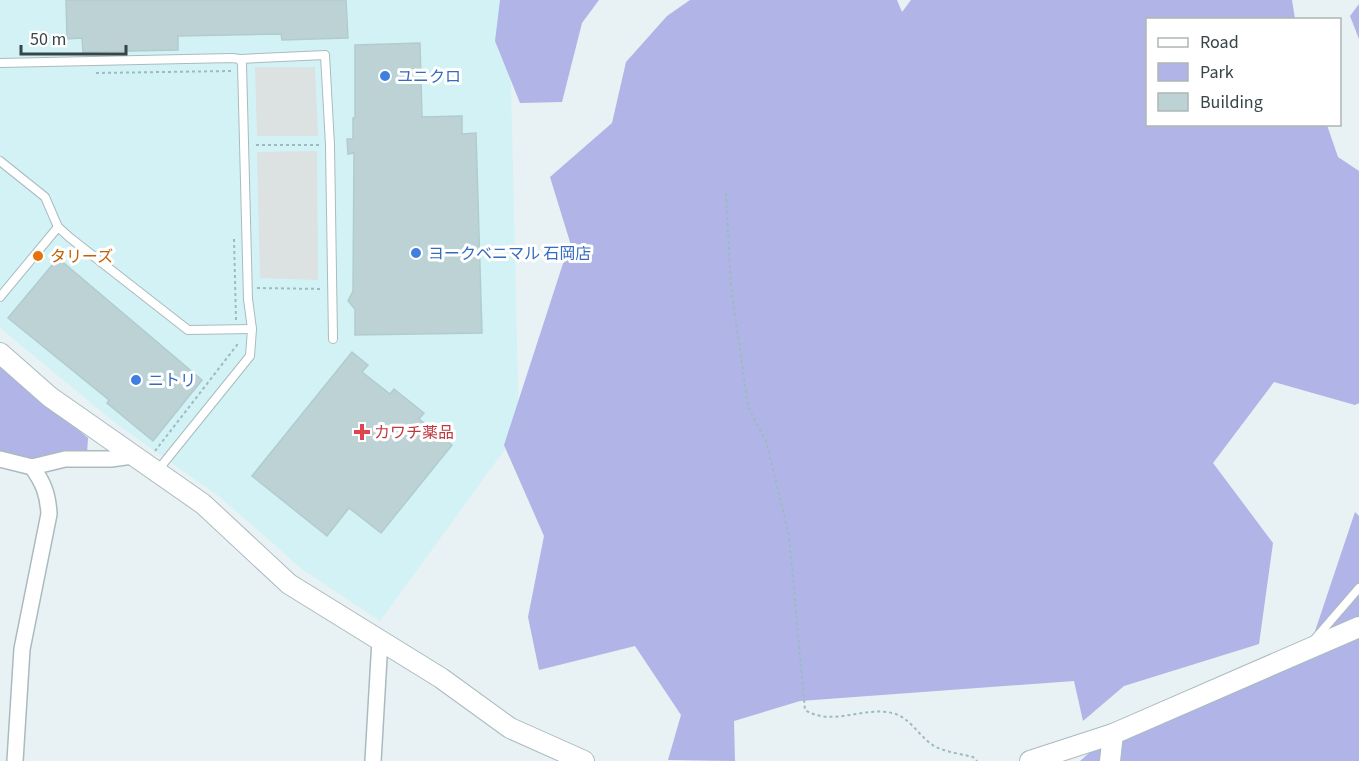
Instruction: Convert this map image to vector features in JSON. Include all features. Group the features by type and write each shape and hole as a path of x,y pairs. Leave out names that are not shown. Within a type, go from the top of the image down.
{"street":[{"path":"0,353 50,397 203,504 289,584 441,678 510,728 584,761"},
{"path":"0,459 32,467 65,459 111,459 145,463"},
{"path":"15,761 22,649 49,513 48,497 43,482 32,467"},
{"path":"1030,761 1113,734 1359,627"},
{"path":"373,761 380,640"},
{"path":"1110,761 1113,734"}],"lane":[{"path":"0,63 325,55 330,144 333,339"},
{"path":"145,463 250,356 252,329 248,288 242,64 236,58"},
{"path":"0,161 45,197 58,227 188,330 252,329"},
{"path":"0,297 58,227"},
{"path":"1306,650 1359,588"}],"path":[{"path":"232,81 232,70 236,58"},
{"path":"93,73 232,70"},
{"path":"244,145 330,144"},
{"path":"726,193 731,287 748,407 766,441 789,536 805,710 814,715 829,717 891,712 902,717 935,747 973,757 977,761"},
{"path":"145,463 237,345 234,229"},
{"path":"235,288 332,289"}],"shaded area":[{"path":"0,0 509,0 519,430 380,621 302,569 220,497 118,425 0,328"},
{"path":"255,67 315,67 318,136 257,136"},
{"path":"317,151 318,280 260,278 257,152"}],"green space":[{"path":"500,0 599,0 582,23 562,102 520,103 495,41"},
{"path":"690,0 897,0 902,12 911,0 1292,0 1295,18 1146,18 1146,126 1327,126 1338,157 1359,171 1359,403 1355,405 1274,382 1213,463 1273,543 1259,644 1124,686 1083,721 1074,681 800,701 734,721 735,761 668,760 681,715 635,646 539,670 528,617 544,536 504,445 570,242 550,177 612,123 626,62 667,16"},
{"path":"1359,4 1359,39 1350,16"},
{"path":"0,363 88,438 87,454 12,460 0,457"},
{"path":"1355,512 1359,516 1359,761 1080,761 1132,715 1307,655"}],"building":[{"path":"66,0 346,0 348,38 282,40 281,34 178,36 178,50 83,52 82,38 67,39"},
{"name":"ヨークベニマル 石岡店","path":"420,43 422,117 462,116 462,134 476,133 482,333 355,335 355,309 348,301 353,291 354,153 348,154 347,139 353,139 353,118 355,118 355,45"},
{"path":"58,258 202,380 153,441 107,403 109,400 8,318"},
{"name":"カワチ薬品","path":"352,352 368,365 362,372 390,394 394,389 424,413 419,419 452,445 381,533 349,508 327,536 252,476"}],"place":[{"name":"ユニクロ","path":"385,76"},
{"name":"ヨークベニマル 石岡店","path":"416,253"},
{"name":"タリーズ","path":"38,256"},
{"name":"ニトリ","path":"136,380"},
{"name":"カワチ薬品","path":"362,432"}]}
